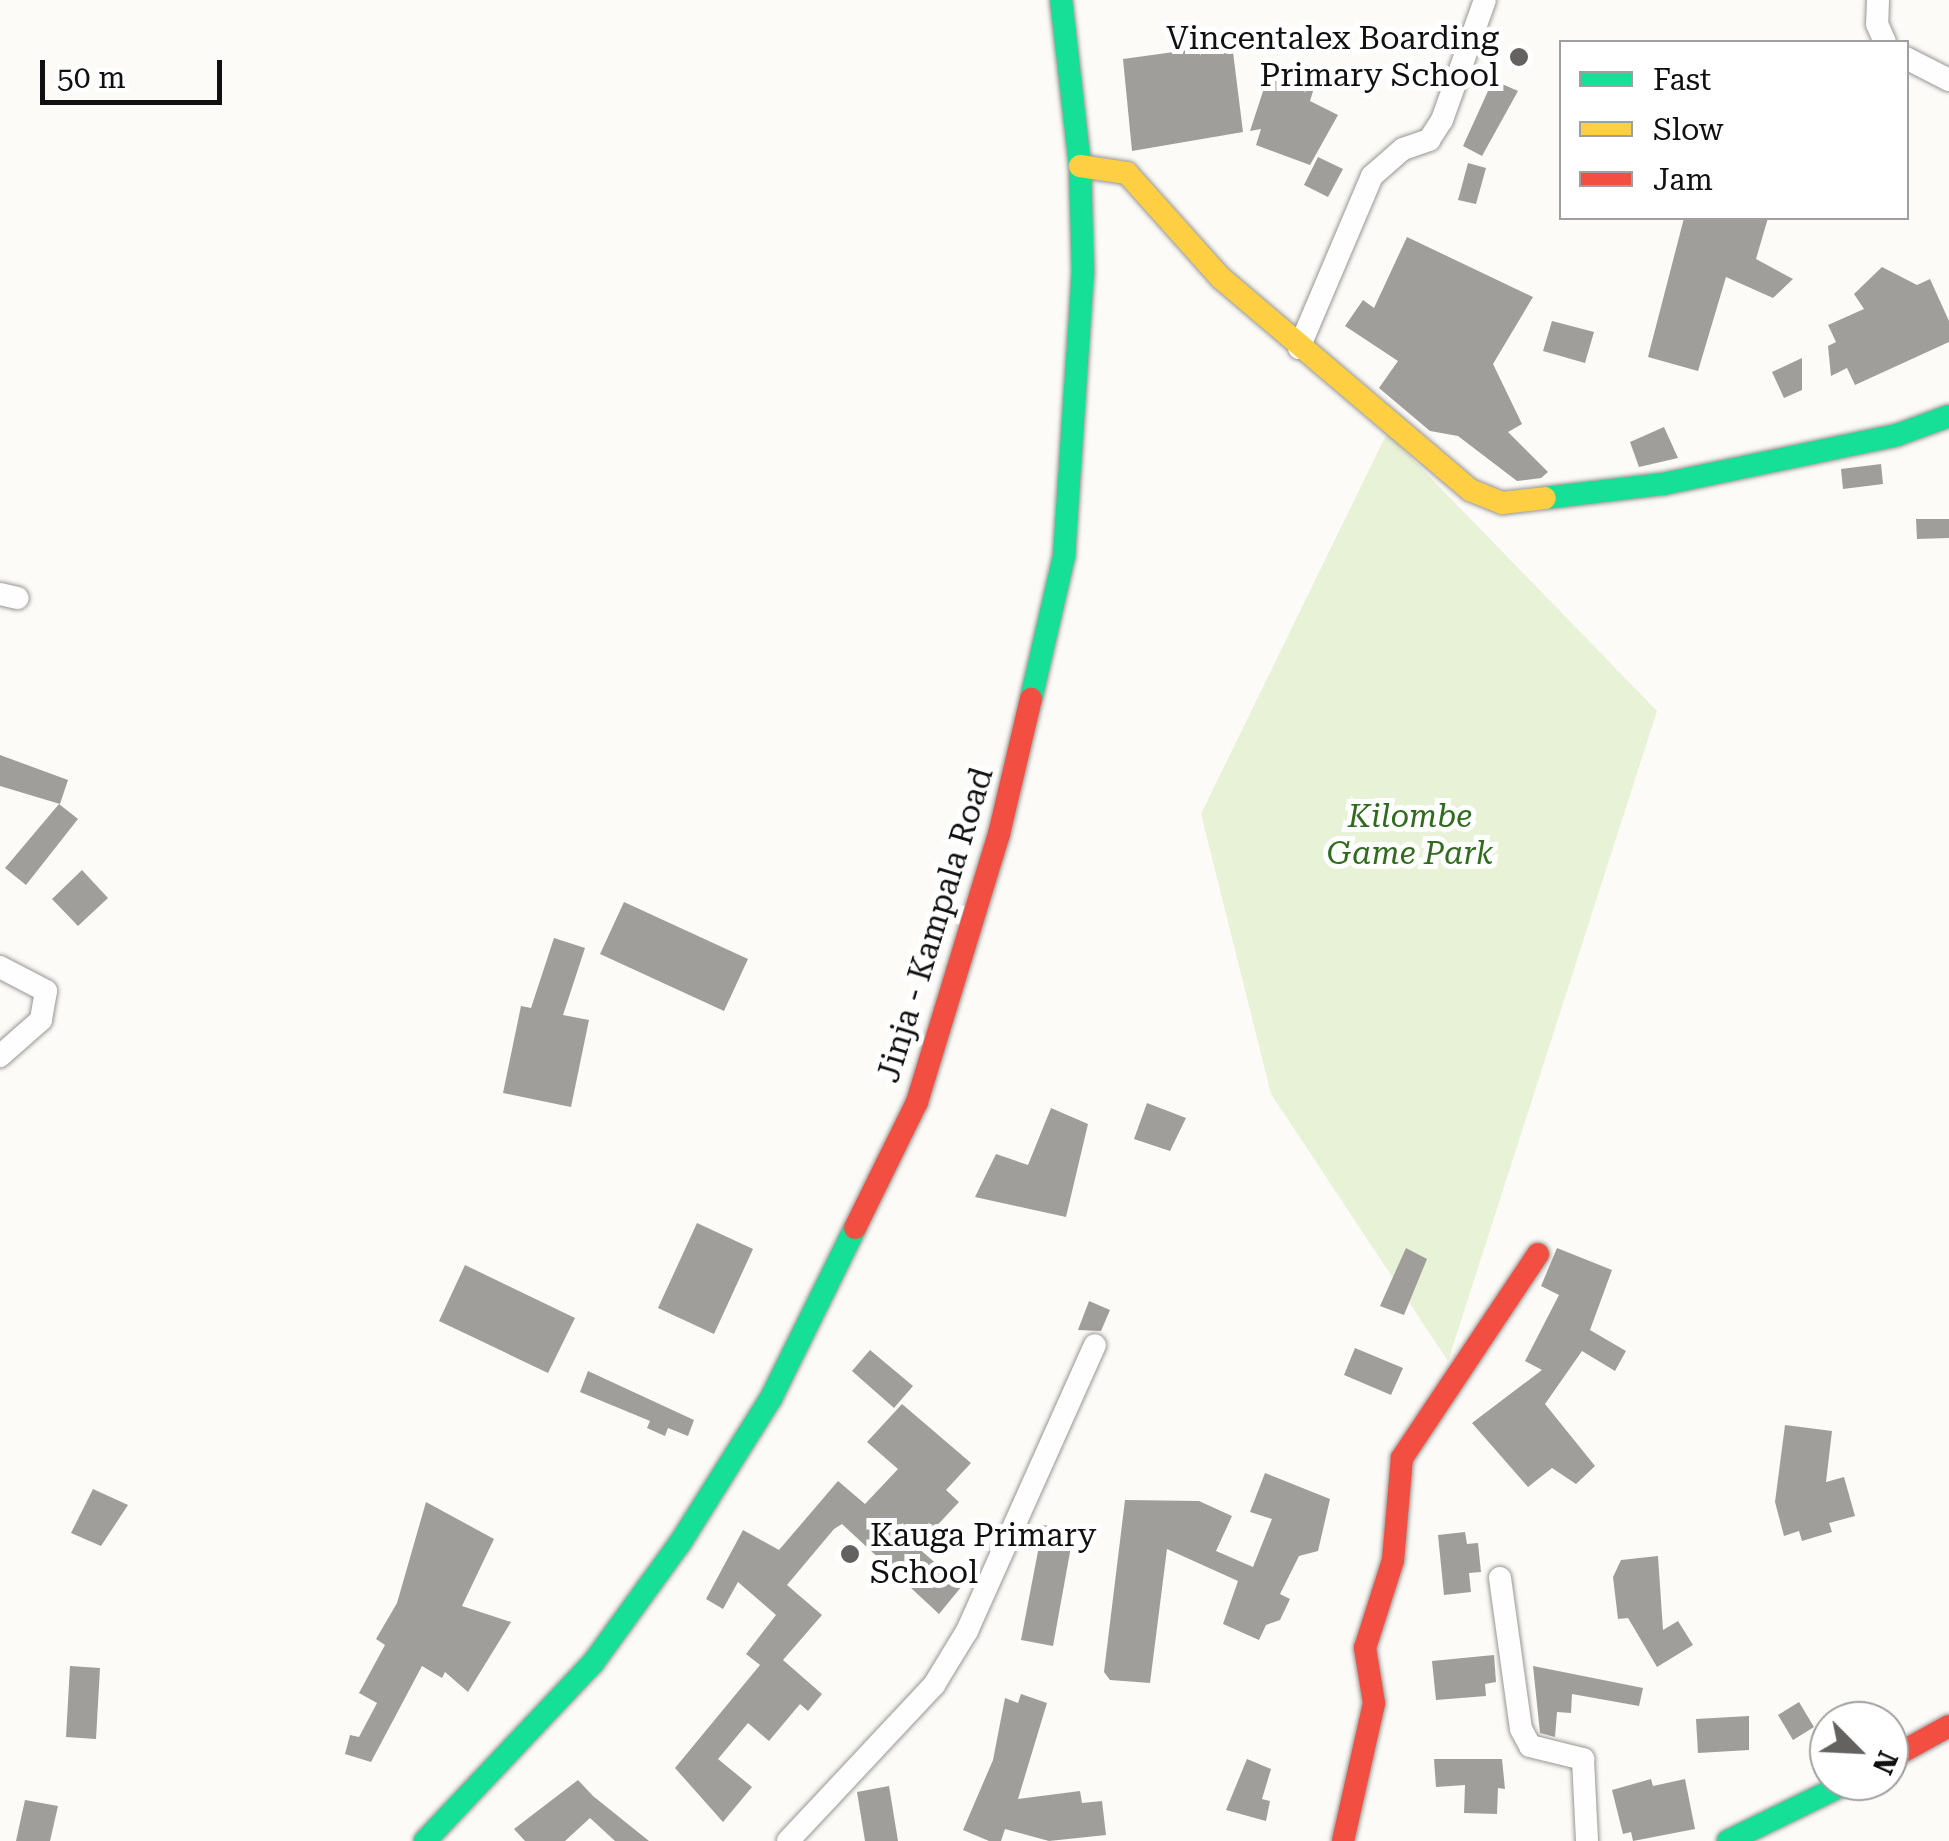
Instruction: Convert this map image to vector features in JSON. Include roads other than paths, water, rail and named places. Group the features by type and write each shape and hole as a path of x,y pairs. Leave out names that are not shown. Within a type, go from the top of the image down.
{"main road":[{"name":"Jinja - Kampala Road","path":"425,1841 593,1663 680,1543 771,1398 917,1102 999,834 1064,556 1080,384 1080,166 1061,0"},
{"path":"1080,166 1127,173 1221,278 1299,348 1457,480 1502,503 1664,484 1897,435 1949,416"},
{"path":"1343,1841 1374,1703 1366,1632 1393,1560 1402,1458 1538,1254"},
{"path":"1909,1748 1949,1726"},
{"path":"1728,1841 1810,1801"}],"street":[{"path":"1299,348 1372,176 1403,149 1429,140 1442,120 1484,0"},
{"path":"1878,0 1877,24 1884,40"},
{"path":"1909,60 1949,80"},
{"path":"0,968 46,991 41,1020 0,1056"},
{"path":"788,1841 934,1685 967,1631 1095,1345"},
{"path":"1500,1578 1521,1729 1530,1746 1582,1759 1588,1841"}],"place":[{"name":"Vincentalex Boarding Primary School","path":"1519,57"},
{"name":"Kauga Primary School","path":"850,1554"}],"park label":[{"name":"Kilombe Game Park","path":"1410,836"}]}
